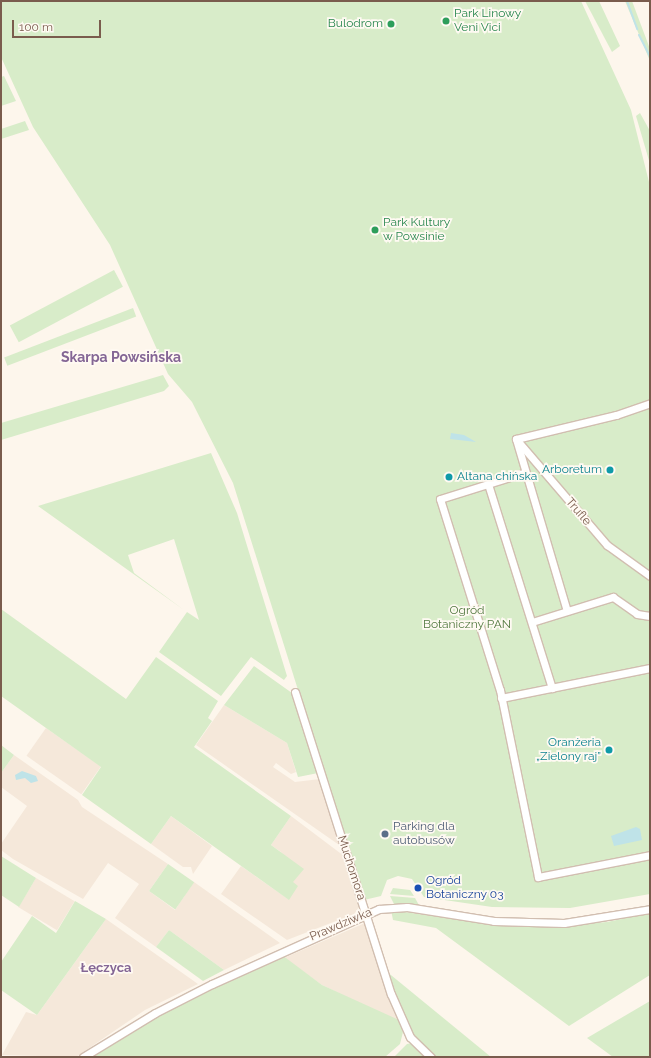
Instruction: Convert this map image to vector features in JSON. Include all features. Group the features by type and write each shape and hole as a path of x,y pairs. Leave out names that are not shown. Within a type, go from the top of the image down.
{"street":[{"path":"567,611 523,472 516,439 616,415 650,403"},
{"name":"Trufle","path":"516,439 607,545 650,576"},
{"path":"523,472 440,499 501,698 538,877 650,855"},
{"path":"488,484 552,688"},
{"path":"532,622 613,596 637,614 650,616"},
{"path":"501,698 650,668"},
{"name":"Muchomora","path":"295,692 391,994 410,1037 431,1057"},
{"name":"Prawdziwka","path":"83,1057 155,1013 365,914 407,907 494,921 564,923 650,909"}],"shaded area":[{"path":"224,705 287,743 296,772 291,774 276,763 273,767 295,782 320,779 342,847 196,745"},
{"path":"46,728 101,766 81,794 26,756"},
{"path":"14,755 78,800 82,807 168,864 149,891 175,910 194,882 280,943 224,970 169,930 156,947 115,918 139,884 108,863 83,899 13,859 1,850 1,844 27,806 1,787 1,773"},
{"path":"171,816 212,846 193,874 191,867 183,867 151,844"},
{"path":"291,816 344,856 359,907 354,914 287,940 221,894 241,866 288,899 293,882 281,852 271,845"},
{"path":"36,878 75,901 57,930 18,907"},
{"path":"106,919 198,984 145,1010 76,1057 2,1055 26,1012 37,1015"},
{"path":"365,923 399,1020 397,1021 322,985 284,958"}],"green space":[{"name":"Ogród Botaniczny PAN","path":"1,1 581,1 631,110 650,186 650,894 570,908 492,907 424,897 412,879 398,876 387,880 381,896 364,900 233,483 192,402 168,374 110,245 33,127 1,57"},
{"path":"585,1 599,1 620,46 612,52"},
{"path":"625,1 632,1 650,49 650,61"},
{"path":"4,76 16,101 1,106 1,77"},
{"path":"640,113 650,131 650,164 636,116"},
{"path":"25,121 29,130 1,139 1,129"},
{"path":"114,270 123,287 19,342 10,325"},
{"path":"133,308 136,316 7,366 4,357"},
{"path":"163,375 169,386 164,391 1,440 1,423"},
{"path":"211,453 237,513 287,676 284,680 251,657 221,696 159,652 187,612 199,620 174,539 128,555 134,573 184,610 38,506"},
{"path":"1,609 126,699 156,657 218,701 208,718 212,721 194,747 291,816 271,845 304,869 293,882 298,886 289,900 171,816 151,844 82,795 101,767 1,696"},
{"path":"254,666 292,693 318,773 298,777 287,743 224,705"},
{"path":"1,745 14,755 1,773"},
{"path":"1,856 36,878 19,907 1,895"},
{"path":"168,864 194,882 175,909 149,891"},
{"path":"393,888 410,890 414,896 390,894"},
{"path":"390,896 415,898 420,907 394,904"},
{"path":"75,901 106,919 37,1015 1,990 1,962 32,916 56,933"},
{"path":"391,910 501,926 546,927 607,922 650,913 650,975 569,1026 436,928 393,920"},
{"path":"169,930 224,970 203,981 156,947"},
{"path":"282,955 322,985 399,1020 403,1032 400,1044 385,1057 87,1057 165,1011"},
{"path":"386,971 491,1057 434,1057 413,1034"},
{"path":"650,1001 650,1057 613,1057 587,1038"},
{"path":"413,1043 428,1057 394,1057 407,1044"}],"water":[{"path":"451,433 464,435 476,442 450,439"},
{"path":"22,771 36,776 38,781 31,783 25,778 16,780 15,775"},
{"path":"636,827 640,829 642,840 614,846 611,836"}],"waterway":[{"path":"627,1 637,29"},
{"path":"639,35 650,57"}],"place":[{"name":"Park Linowy Veni Vici","path":"446,21"},
{"name":"Bulodrom","path":"391,24"},
{"name":"Park Kultury w Powsinie","path":"375,230"},
{"name":"Arboretum","path":"610,470"},
{"name":"Altana chińska","path":"449,477"},
{"name":"Oranżeria „Zielony raj”","path":"609,750"},
{"name":"Parking dla autobusów","path":"385,834"},
{"name":"Ogród Botaniczny 03","path":"418,888"}],"district":[{"name":"Skarpa Powsińska","path":"121,357"},
{"name":"Łęczyca","path":"106,968"}]}
